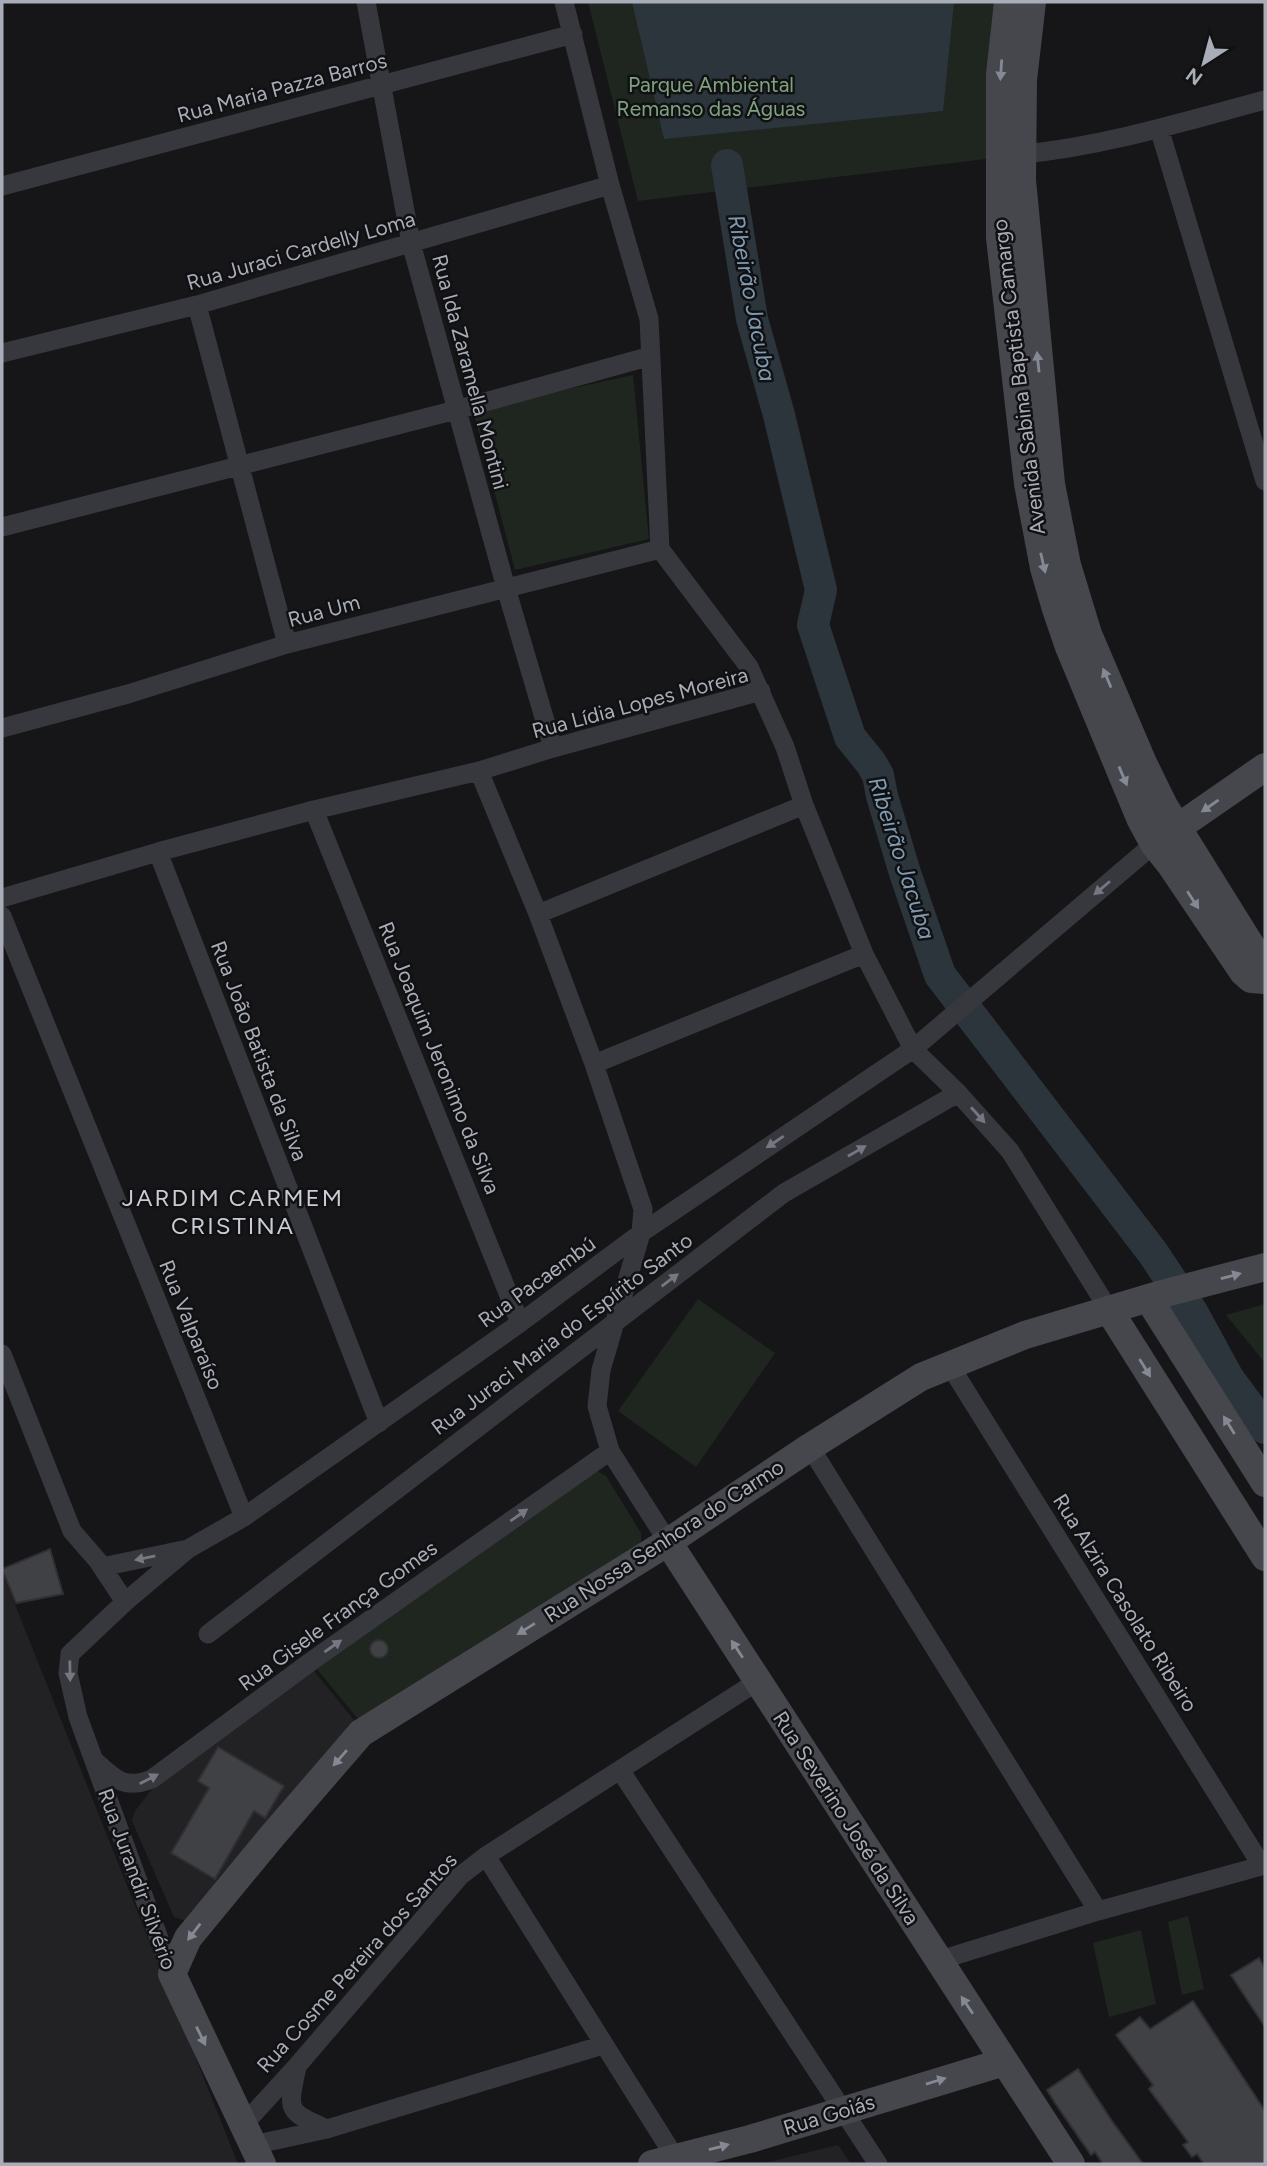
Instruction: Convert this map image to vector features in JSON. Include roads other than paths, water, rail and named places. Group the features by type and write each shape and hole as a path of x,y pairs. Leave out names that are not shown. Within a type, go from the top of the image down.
{"main road":[{"name":"Avenida Sabina Baptista Camargo","path":"1008,2 1000,74 1000,238 1028,484 1044,569 1060,622 1140,818 1154,844 1243,972 1251,979 1265,980"},
{"name":"Avenida Sabina Baptista Camargo","path":"1032,2 1023,80 1022,180 1051,484 1061,538 1088,634 1143,763 1164,806 1265,968"},
{"path":"1154,844 1265,767"},
{"name":"Rua Nossa Senhora do Carmo","path":"172,1974 188,1938 361,1733 668,1542 921,1377 1026,1335 1155,1296 1265,1267"},
{"path":"1155,1296 1265,1483"},
{"path":"1109,1310 1265,1557"},
{"path":"687,1573 688,1548 698,1521"},
{"name":"Rua Severino José da Silva","path":"668,1542 1071,2164"},
{"name":"Rua Jurandir Silvério","path":"172,1974 253,2145"},
{"name":"Rua Goiás","path":"664,2162 1004,2062"}],"street":[{"name":"Rua Ida Zaramella Montini","path":"366,2 411,243 553,748"},
{"path":"564,2 610,185 649,319 660,549 749,667 761,691"},
{"name":"Rua Maria Pazza Barros","path":"2,186 573,34"},
{"path":"1023,154 1050,151 1159,128 1265,100"},
{"path":"1159,128 1265,481"},
{"name":"Rua Juraci Cardelly Loma","path":"2,352 197,305 610,185"},
{"path":"197,305 287,644"},
{"path":"2,527 456,410 651,356"},
{"name":"Rua Um","path":"2,728 128,694 287,644 660,549"},
{"name":"Rua Lídia Lopes Moreira","path":"2,898 158,852 314,810 479,771 761,691 864,954 913,1049 958,1093 1010,1152 1109,1310"},
{"name":"Rua Severino José da Silva","path":"479,771 538,914 594,1065 643,1209 641,1233 601,1370 597,1406 610,1451 668,1542"},
{"path":"538,914 804,806"},
{"name":"Rua Joaquim Jeronimo da Silva","path":"314,810 520,1323"},
{"name":"Rua Pacaembú","path":"125,1602 188,1549 244,1517 520,1323 641,1233 913,1049 1154,844"},
{"name":"Rua João Batista da Silva","path":"158,852 379,1423"},
{"name":"Rua Valparaíso","path":"2,916 244,1517"},
{"path":"594,1065 864,954"},
{"name":"Rua Juraci Maria do Espírito Santo","path":"208,1634 784,1193 958,1093"},
{"path":"2,1354 72,1531 102,1567 125,1602"},
{"name":"Rua Alzira Casolato Ribeiro","path":"949,1364 1263,1866"},
{"path":"810,1447 1098,1911"},
{"name":"Rua Gisele França Gomes","path":"91,1758 116,1780 127,1784 138,1785 152,1779 313,1660 610,1451"},
{"name":"Rua Pacaembú","path":"102,1567 188,1549"},
{"name":"Rua Jurandir Silvério","path":"125,1602 71,1654 68,1673 91,1758 172,1974"},
{"name":"Rua Cosme Pereira dos Santos","path":"253,2145 297,2066 460,1877 486,1856 758,1681"},
{"path":"620,1770 878,2164"},
{"path":"486,1856 603,2045 664,2162"},
{"path":"937,1961 1098,1911 1263,1866"},
{"path":"253,2145 327,2129 603,2045"},
{"path":"297,2066 290,2104 295,2112 327,2129"}],"waterway":[{"name":"Ribeirão Jacuba","path":"727,165 752,319 779,415 821,590 813,625 850,737 878,775 905,873 940,975 1153,1253 1192,1312 1228,1378 1265,1428"}],"district":[{"name":"JARDIM CARMEM CRISTINA","path":"233,1212"}],"park label":[{"name":"Parque Ambiental Remanso das Águas","path":"711,97"}]}
